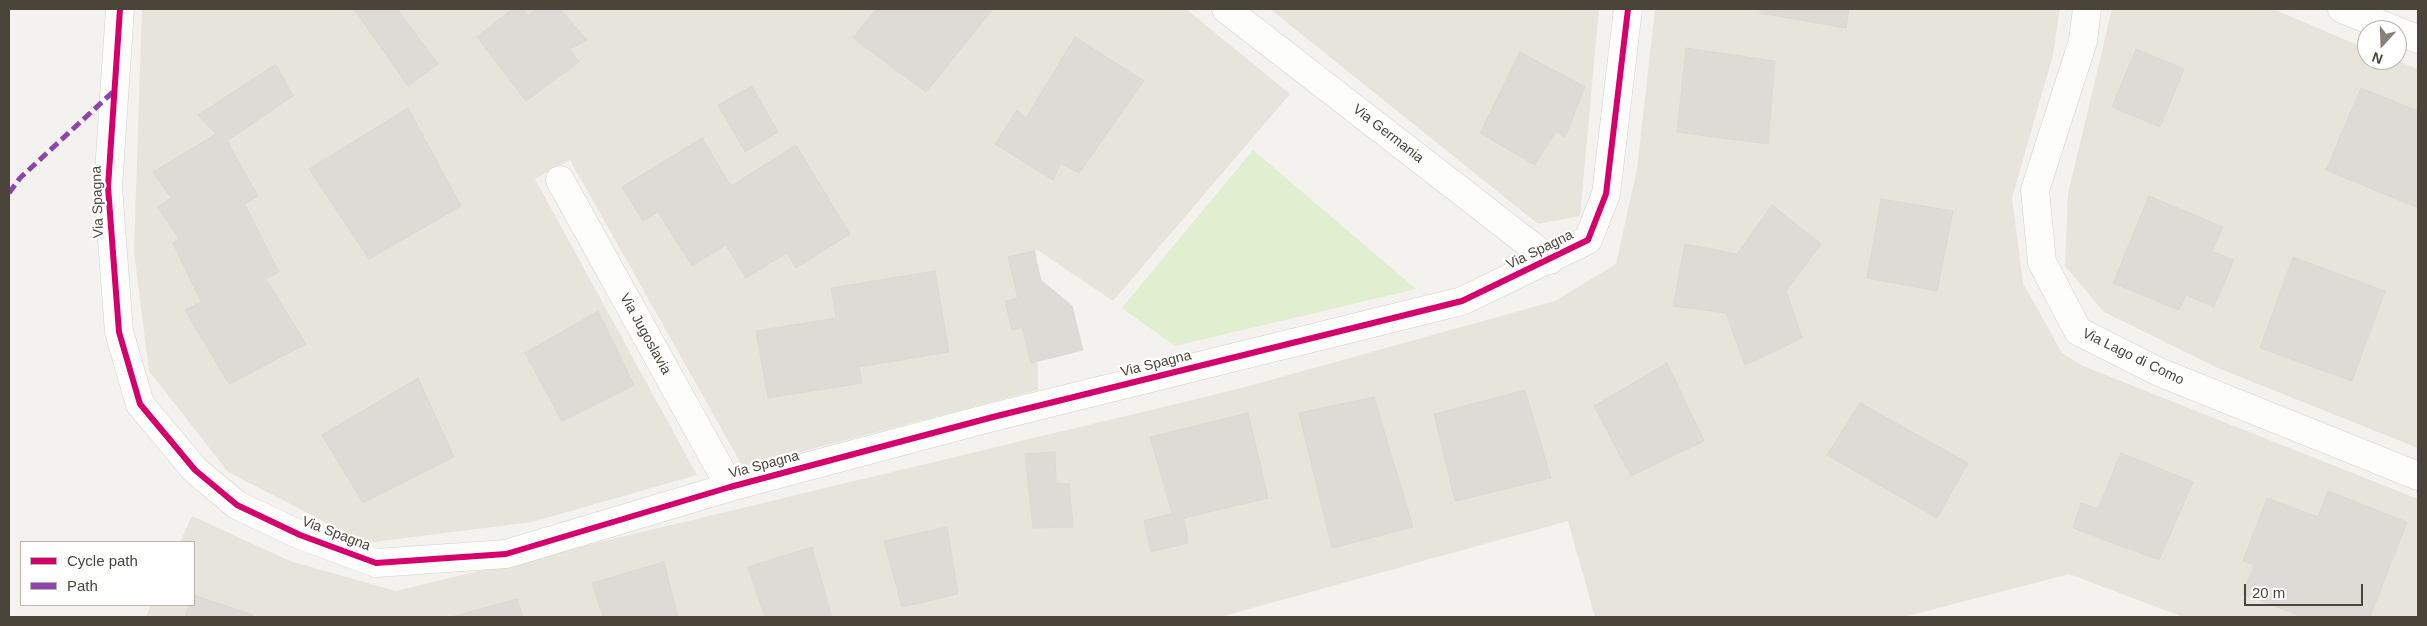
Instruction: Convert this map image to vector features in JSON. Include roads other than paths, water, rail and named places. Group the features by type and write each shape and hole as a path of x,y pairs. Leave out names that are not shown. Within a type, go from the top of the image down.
{"street":[{"name":"Via Spagna","path":"120,9 108,187 119,332 140,404 195,470 237,505 300,535 376,563 506,554 730,487 993,417 1462,301 1588,240 1606,194 1628,9"},
{"name":"Via Germania","path":"1226,9 1550,260"},
{"name":"Via Lago di Como","path":"2086,9 2083,42 2035,190 2042,262 2078,331 2159,372 2418,476"},
{"path":"2342,9 2370,20"},
{"name":"Via Jugoslavia","path":"560,180 730,487"}]}
